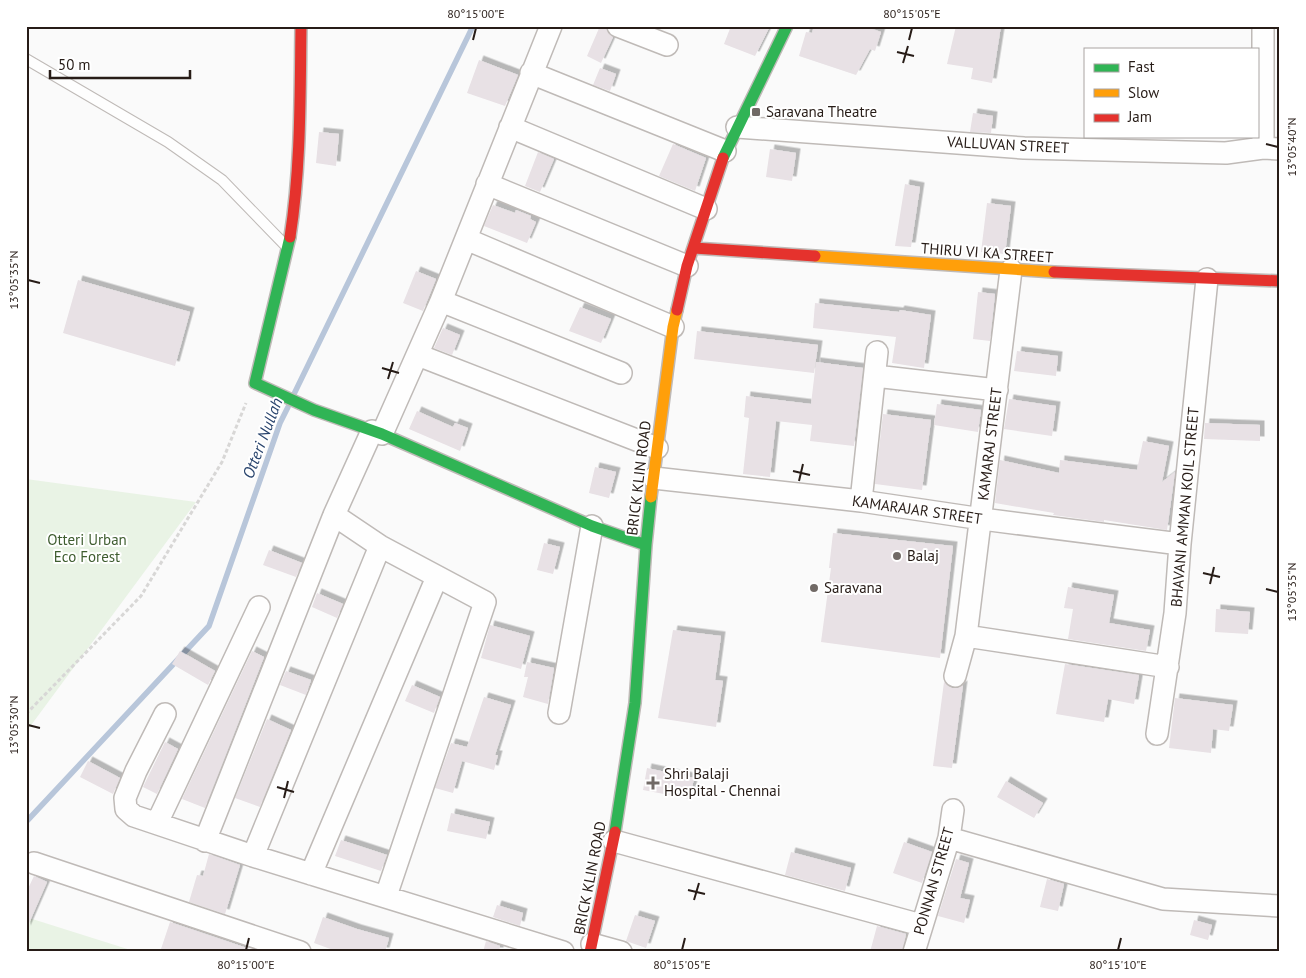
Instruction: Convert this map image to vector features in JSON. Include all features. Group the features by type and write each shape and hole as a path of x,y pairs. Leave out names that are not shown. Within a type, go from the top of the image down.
{"street":[{"path":"301,26 299,148 296,198 288,247 255,383 314,410 377,432 592,526 646,545"},
{"path":"205,841 334,515 418,355 551,26"},
{"path":"618,26 667,45"},
{"name":"BRICK KLIN ROAD","path":"591,948 614,841 627,763 635,702 646,545 673,327 691,257 725,151 787,26"},
{"path":"1263,26 1272,148"},
{"path":"531,73 725,151"},
{"path":"510,127 706,209"},
{"name":"VALLUVAN STREET","path":"737,127 1024,148 1226,153 1272,148"},
{"path":"487,184 691,257"},
{"path":"466,239 673,327"},
{"name":"THIRU VI KA STREET","path":"691,257 1206,279 1280,280"},
{"name":"KAMARAJ STREET","path":"955,676 966,636 982,519 1011,270"},
{"name":"BHAVANI AMMAN KOIL STREET","path":"1158,734 1175,613 1206,279"},
{"path":"441,301 621,373"},
{"path":"861,501 877,352"},
{"path":"418,355 657,448"},
{"path":"875,376 997,390"},
{"name":"KAMARAJAR STREET","path":"654,478 861,501 982,519 1180,544"},
{"path":"334,515 380,546 485,602 386,896"},
{"path":"559,713 592,526"},
{"path":"253,856 380,546"},
{"path":"311,874 437,577"},
{"path":"157,824 259,607"},
{"path":"966,636 1168,667"},
{"path":"165,714 125,798 126,809 134,816 205,841 563,952"},
{"name":"PONNAN STREET","path":"914,952 949,838 953,810"},
{"path":"949,838 1163,899 1280,906"},
{"path":"614,841 921,925"},
{"path":"34,863 300,952"},
{"path":"591,948 621,952"}],"lane":[{"path":"26,59 168,142 222,180 288,247"}],"path":[{"path":"26,714 140,596 222,462 255,383"}],"green space":[{"name":"Otteri Urban Eco Forest","path":"26,479 196,502 26,732"},
{"path":"26,917 137,952 26,952"}],"building":[{"path":"600,26 606,26 608,33 613,37 601,63 587,56"},
{"path":"731,26 764,26 769,28 755,56 724,44"},
{"path":"814,26 864,26 881,32 875,51 870,49 856,75 799,56 806,32 812,33"},
{"path":"956,26 1001,26 992,83 971,79 973,68 947,64"},
{"path":"479,60 518,75 505,106 467,93"},
{"path":"600,68 616,74 610,91 593,85"},
{"path":"973,113 993,116 991,133 970,132"},
{"path":"319,132 339,134 336,166 316,163"},
{"path":"673,144 706,158 695,191 659,176"},
{"path":"770,149 796,153 792,181 766,177"},
{"path":"538,152 554,159 540,192 525,186"},
{"path":"905,184 920,187 911,247 895,246"},
{"path":"987,203 1011,206 1005,254 981,252"},
{"path":"493,205 515,213 516,210 531,216 530,219 536,222 527,243 484,226"},
{"path":"416,271 436,279 423,311 403,303"},
{"path":"78,280 190,312 175,366 63,333"},
{"path":"978,292 995,294 990,341 973,339"},
{"path":"815,303 899,312 900,310 931,315 924,368 892,363 896,337 813,328"},
{"path":"580,307 611,319 601,343 569,331"},
{"path":"443,328 460,335 452,355 434,348"},
{"path":"697,331 818,345 814,373 694,359"},
{"path":"1017,351 1058,356 1056,376 1014,371"},
{"path":"816,362 863,368 854,446 810,441 812,425 776,421 770,477 743,474 749,418 744,417 746,396 811,404"},
{"path":"1009,399 1056,406 1052,436 1004,429"},
{"path":"937,404 981,410 978,432 934,425"},
{"path":"417,411 453,427 455,423 468,428 460,451 409,429"},
{"path":"883,414 931,420 922,490 875,484"},
{"path":"1205,423 1260,425 1260,441 1204,439"},
{"path":"1143,441 1169,446 1162,482 1175,472 1167,530 1104,520 1104,522 1053,515 1054,513 995,503 1000,460 1059,473 1060,460 1137,470"},
{"path":"595,467 616,472 609,498 589,493"},
{"path":"833,533 953,546 940,658 821,642 831,568 829,568"},
{"path":"544,543 560,547 553,574 537,570"},
{"path":"269,550 302,563 296,577 263,565"},
{"path":"1068,587 1114,595 1109,623 1150,630 1146,651 1068,639 1073,609 1064,608"},
{"path":"317,593 343,604 337,618 312,607"},
{"path":"1216,609 1250,612 1248,634 1215,632"},
{"path":"490,625 530,636 521,669 481,658"},
{"path":"673,630 721,636 715,680 723,681 716,727 658,718"},
{"path":"180,651 215,671 208,685 172,664"},
{"path":"252,651 264,657 205,808 182,799"},
{"path":"527,662 554,668 548,704 523,697 528,677 524,677"},
{"path":"1065,664 1139,675 1134,704 1108,699 1104,722 1056,714"},
{"path":"286,671 311,680 306,695 280,685"},
{"path":"944,682 952,688 958,688 963,685 952,768 933,766"},
{"path":"412,685 440,697 434,713 405,701"},
{"path":"484,697 511,705 495,755 498,755 494,770 462,761 453,793 435,788 451,743 467,747"},
{"path":"1175,698 1233,705 1229,731 1213,729 1211,753 1169,748"},
{"path":"267,719 291,730 260,807 235,798"},
{"path":"165,742 178,749 157,794 143,787"},
{"path":"88,761 120,778 113,794 80,777"},
{"path":"647,768 694,778 690,799 643,790"},
{"path":"1006,781 1043,803 1034,818 997,797"},
{"path":"451,813 490,822 486,839 447,831"},
{"path":"341,840 387,855 381,871 335,856"},
{"path":"904,842 932,852 922,883 893,873"},
{"path":"791,852 851,868 845,891 785,875"},
{"path":"209,854 240,865 225,914 189,902 197,875 203,876"},
{"path":"956,859 969,863 960,898 970,900 964,923 938,916"},
{"path":"34,876 47,882 26,930 26,893"},
{"path":"1047,879 1064,884 1058,911 1040,907"},
{"path":"497,905 523,913 520,926 493,917"},
{"path":"635,915 655,921 646,948 626,941"},
{"path":"323,917 389,938 385,952 339,952 314,943"},
{"path":"1194,920 1212,925 1208,940 1190,935"},
{"path":"170,922 250,949 249,952 170,952 161,949"},
{"path":"877,926 906,934 902,952 870,952"},
{"path":"486,941 500,946 499,952 483,952"}],"waterway":[{"name":"Otteri Nullah","path":"294,394 473,26"},
{"name":"Otteri Nullah","path":"26,822 209,626 280,423 288,407"}],"traffic: fast":[{"path":"723,158 787,26"},
{"path":"290,237 255,383 314,410 382,434 592,526 646,545"},
{"path":"615,832 635,703 651,497"}],"traffic: slow":[{"path":"815,256 1054,272"},
{"path":"651,497 673,327 677,310"}],"traffic: jam":[{"path":"290,237 298,158 301,26"},
{"path":"677,310 687,266 723,158"},
{"path":"694,248 815,256"},
{"path":"1054,272 1280,281"},
{"path":"590,952 615,832"}],"place":[{"name":"Saravana Theatre","path":"756,112"},
{"name":"Balaj","path":"897,556"},
{"name":"Saravana","path":"814,588"},
{"name":"Shri Balaji Hospital - Chennai","path":"653,783"}]}
